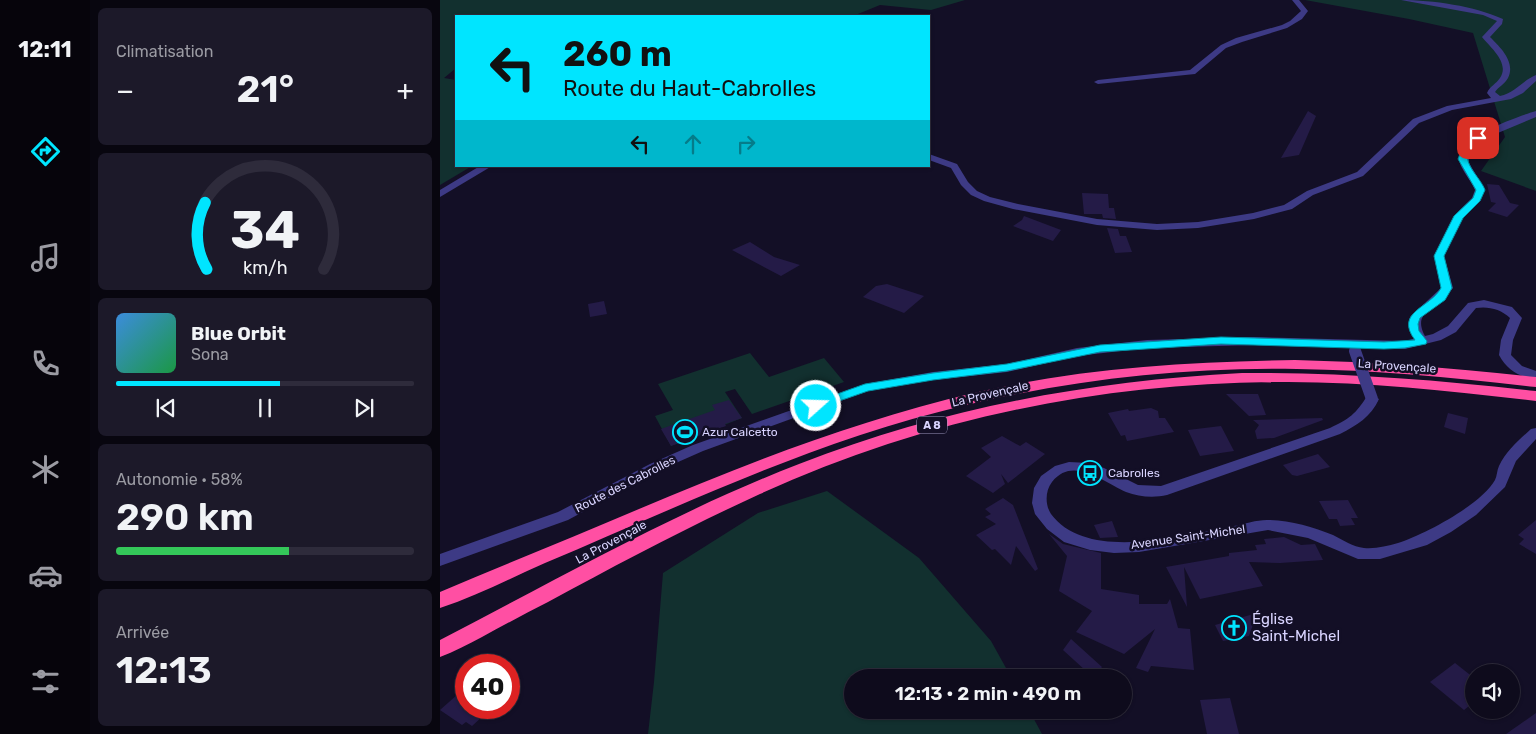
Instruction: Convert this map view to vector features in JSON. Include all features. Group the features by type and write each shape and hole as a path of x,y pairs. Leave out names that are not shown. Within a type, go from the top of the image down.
{"highway":[{"name":"La Provençale","path":"440,600 780,458 896,418 995,392 1104,374 1226,364 1343,365 1472,382 1536,396"},
{"name":"La Provençale","path":"440,649 658,536 770,483 871,444 968,415 1034,400 1099,390 1208,379 1536,382"}],"street":[{"path":"1098,82 1197,70 1218,50 1229,44 1273,31 1297,19 1305,11 1295,0"},
{"path":"1404,0 1485,14 1501,20 1486,36 1499,49 1504,59 1506,70 1504,79 1492,88 1491,93 1498,99"},
{"path":"930,157 954,166 964,183 974,193 987,199 1017,207 1097,222 1157,226 1198,225 1246,217 1288,207 1310,193 1360,174 1416,121 1450,108 1498,99 1520,91 1536,77"},
{"path":"1422,341 1414,331 1413,324 1416,316 1441,298 1447,288 1439,256 1442,247 1459,216 1477,199 1480,190 1478,182 1468,172 1463,159 1465,150 1470,143 1478,138 1536,114"},
{"path":"440,194 485,167"},
{"name":"Route des Cabrolles","path":"440,560 563,516 655,467 698,448 865,388 933,376 988,371 1077,352 1127,346 1221,340 1353,348 1405,345 1437,337 1452,329 1472,305 1484,303 1508,309 1516,318 1507,340 1505,355 1508,360 1522,371 1536,375"},
{"name":"Avenue Saint-Michel","path":"1353,348 1372,399 1365,412 1354,422 1335,431 1162,491 1136,490 1097,470 1082,467 1066,467 1054,472 1041,485 1038,501 1042,512 1057,530 1085,543 1106,547 1147,546 1267,525 1308,532 1346,549 1370,554 1411,545 1448,526 1478,507 1501,482 1507,464 1520,447 1536,432"}],"green space":[{"path":"440,0 965,0 931,10 880,5 855,15 455,15 455,69 444,78 455,80 455,167 470,167 440,185"},
{"path":"1305,0 1536,0 1536,191 1481,171 1505,137 1473,33"},
{"path":"750,353 769,377 824,358 844,382 752,414 735,389 725,392 742,418 671,446 655,416 673,410 658,384"},
{"path":"827,491 919,558 991,641 1007,669 844,669 844,719 1034,719 1042,734 648,734 663,573 758,513"}],"building":[{"path":"1308,111 1316,116 1299,155 1281,158"},
{"path":"1487,184 1499,185 1510,203 1519,205 1507,217 1488,211 1496,203 1491,202"},
{"path":"1082,193 1108,194 1109,208 1114,208 1116,219 1103,218 1102,214 1084,214"},
{"path":"1024,216 1061,230 1053,241 1013,226 1022,220"},
{"path":"1107,228 1118,229 1120,236 1126,236 1132,252 1115,253"},
{"path":"750,242 774,257 800,265 781,276 732,250"},
{"path":"887,284 924,296 904,313 863,297 876,286"},
{"path":"604,301 607,314 590,317 588,304"},
{"path":"1226,394 1258,394 1266,415 1249,416"},
{"name":"Azur Calcetto","path":"729,400 742,418 725,424 726,426 671,446 661,429 715,410 712,405"},
{"path":"1151,408 1158,411 1159,418 1165,418 1174,432 1127,441 1125,435 1121,436 1108,413 1128,409 1129,411"},
{"path":"1448,413 1468,418 1465,434 1444,427"},
{"path":"1322,418 1323,420 1274,438 1257,439 1255,431 1259,425 1253,420"},
{"path":"1221,426 1234,451 1200,456 1188,430"},
{"path":"1002,436 1020,446 1026,442 1045,454 1008,483 1001,474 1005,484 993,493 966,476 991,457 981,448"},
{"path":"1318,454 1330,467 1297,476 1292,475 1283,465"},
{"path":"1003,498 1013,505 1038,569 1035,571 1016,546 1011,565 995,549 992,550 976,535 996,524 985,517 991,514 985,509"},
{"path":"1348,500 1358,518 1351,518 1355,525 1340,526 1337,519 1329,519 1319,501"},
{"path":"1536,520 1536,554 1519,544 1524,539 1518,535"},
{"path":"1112,521 1118,537 1100,538 1094,525"},
{"path":"1049,534 1063,544 1101,553 1101,589 1139,595 1139,604 1167,604 1170,599 1178,628 1190,629 1194,670 1151,666 1148,672 1136,668 1155,629 1124,654 1076,632 1092,611 1059,591 1067,556"},
{"path":"1284,537 1301,545 1315,544 1323,560 1280,563 1249,562 1263,586 1200,599 1184,567 1187,607 1166,567 1229,556 1229,553 1257,550 1255,545 1266,544 1264,539"},
{"name":"Église Saint-Michel","path":"1257,613 1249,636 1223,641 1215,625"},
{"path":"1071,639 1102,667 1100,669 1084,669 1063,650"},
{"path":"1455,663 1465,671 1465,709 1464,710 1430,682"},
{"path":"455,697 455,719 480,719 472,726 466,722 462,725 440,710"},
{"path":"1230,698 1239,734 1207,734 1200,700"},
{"path":"1536,713 1536,734 1506,734"}],"place":[{"name":"Azur Calcetto","path":"685,432"},
{"name":"Cabrolles","path":"1090,473"},
{"name":"Église Saint-Michel","path":"1234,628"}],"route":[{"path":"816,406 865,388 933,376 1007,368 1100,348 1221,340 1384,346 1405,345 1422,341 1414,331 1413,324 1416,316 1441,298 1447,288 1439,256 1442,247 1459,216 1477,199 1480,190 1478,182 1468,172 1463,159 1465,150 1470,143 1478,138"}]}
